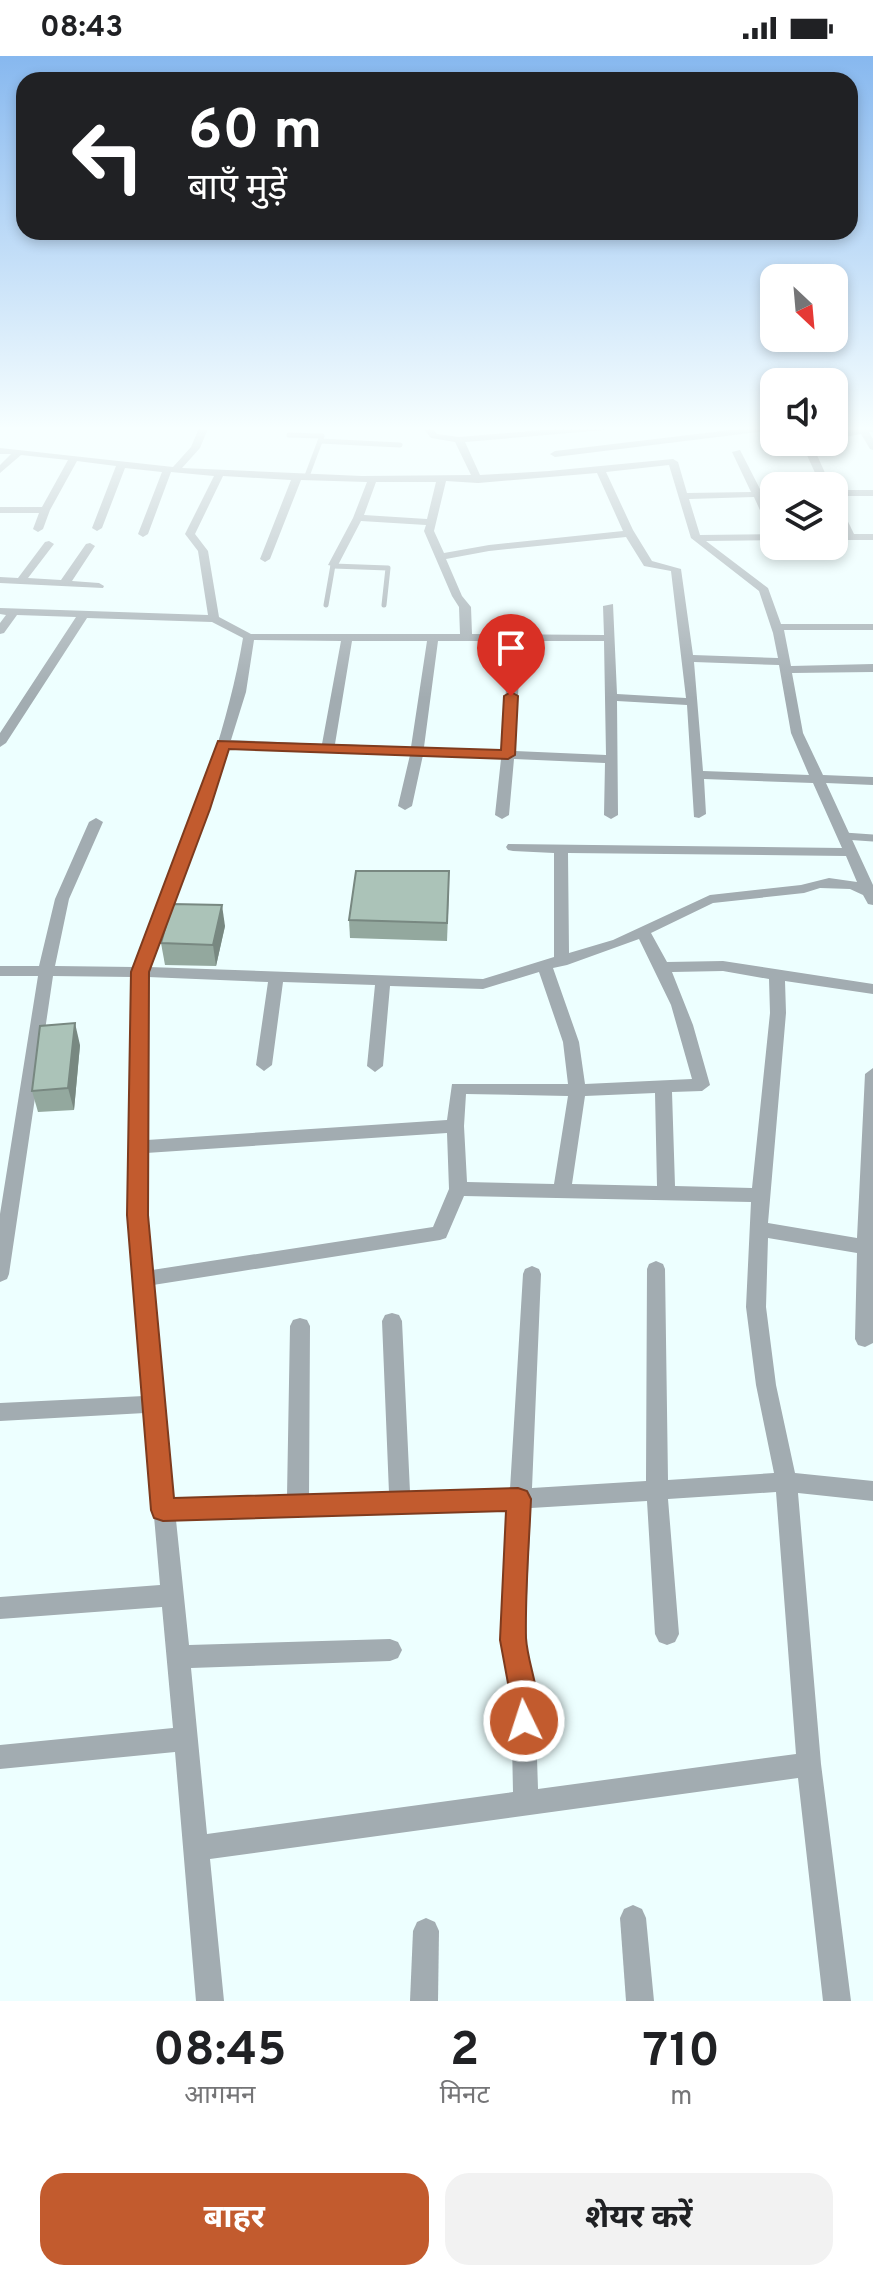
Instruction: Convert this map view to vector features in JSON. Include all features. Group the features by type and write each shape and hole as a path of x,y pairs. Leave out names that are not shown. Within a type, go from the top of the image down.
{"street":[{"path":"38,529 43,517"},
{"path":"97,528 101,517"},
{"path":"143,534 151,517"},
{"path":"198,517 190,534 203,551 214,619"},
{"path":"265,559 284,517"},
{"path":"433,517 429,531 457,596 465,607 466,637"},
{"path":"622,517 626,534 648,564 676,569 693,702 699,814"},
{"path":"690,517 696,538 764,590 776,627 797,733 872,895"},
{"path":"333,566 358,518 432,522"},
{"path":"848,533 850,537 873,537"},
{"path":"441,557 489,548 626,534"},
{"path":"696,538 760,537"},
{"path":"20,582 49,544"},
{"path":"65,583 90,546"},
{"path":"0,580 99,586"},
{"path":"609,606 611,815"},
{"path":"0,611 214,619 249,637 610,638"},
{"path":"0,631 14,611"},
{"path":"0,743 83,615"},
{"path":"776,627 873,627"},
{"path":"210,2001 137,1215 140,972 202,809 240,692 249,637"},
{"path":"328,748 347,637"},
{"path":"405,806 417,751 433,637"},
{"path":"502,815 515,638"},
{"path":"686,658 785,666 873,668"},
{"path":"612,697 693,702"},
{"path":"223,744 612,759"},
{"path":"698,775 873,781"},
{"path":"0,1274 46,971 62,899 96,822"},
{"path":"513,847 851,852"},
{"path":"561,849 562,962"},
{"path":"0,971 140,972 483,984 618,943 668,917 721,897 855,883 872,895"},
{"path":"143,1279 440,1233 458,1189 455,1126 458,1088 577,1090 702,1085 688,1025 664,967 642,930"},
{"path":"664,967 723,966 873,989"},
{"path":"545,967 572,1038 577,1065 577,1090 562,1189"},
{"path":"777,975 778,1013 760,1195 756,1307 766,1385 786,1482 809,1764 837,2001"},
{"path":"264,1065 276,978"},
{"path":"375,1066 383,982"},
{"path":"865,1339 873,1074"},
{"path":"663,1086 666,1193"},
{"path":"138,1147 455,1126"},
{"path":"458,1189 760,1195"},
{"path":"759,1229 869,1248"},
{"path":"656,1269 657,1490 667,1634"},
{"path":"526,1802 523,1694 513,1640 532,1274"},
{"path":"392,1321 400,1501"},
{"path":"298,1503 300,1326"},
{"path":"0,1412 154,1404"},
{"path":"163,1510 298,1503 518,1499 786,1482 873,1491"},
{"path":"0,1608 172,1595"},
{"path":"178,1657 390,1650"},
{"path":"0,1757 186,1739"},
{"path":"196,1848 809,1764"},
{"path":"633,1918 640,2001"},
{"path":"424,2001 426,1931"}],"lane":[{"path":"326,605 333,566 388,568 384,605"},
{"path":"844,836 873,838"}],"building":[{"path":"356,871 449,871 447,923 349,920"},
{"path":"172,904 222,905 213,945 161,943"},
{"path":"75,1023 68,1088 32,1091 40,1026"}],"route":[{"path":"511,696 508,755 223,744 202,809 140,972 137,1215 163,1510 298,1503 518,1499 513,1640 523,1694 524,1721"}]}
